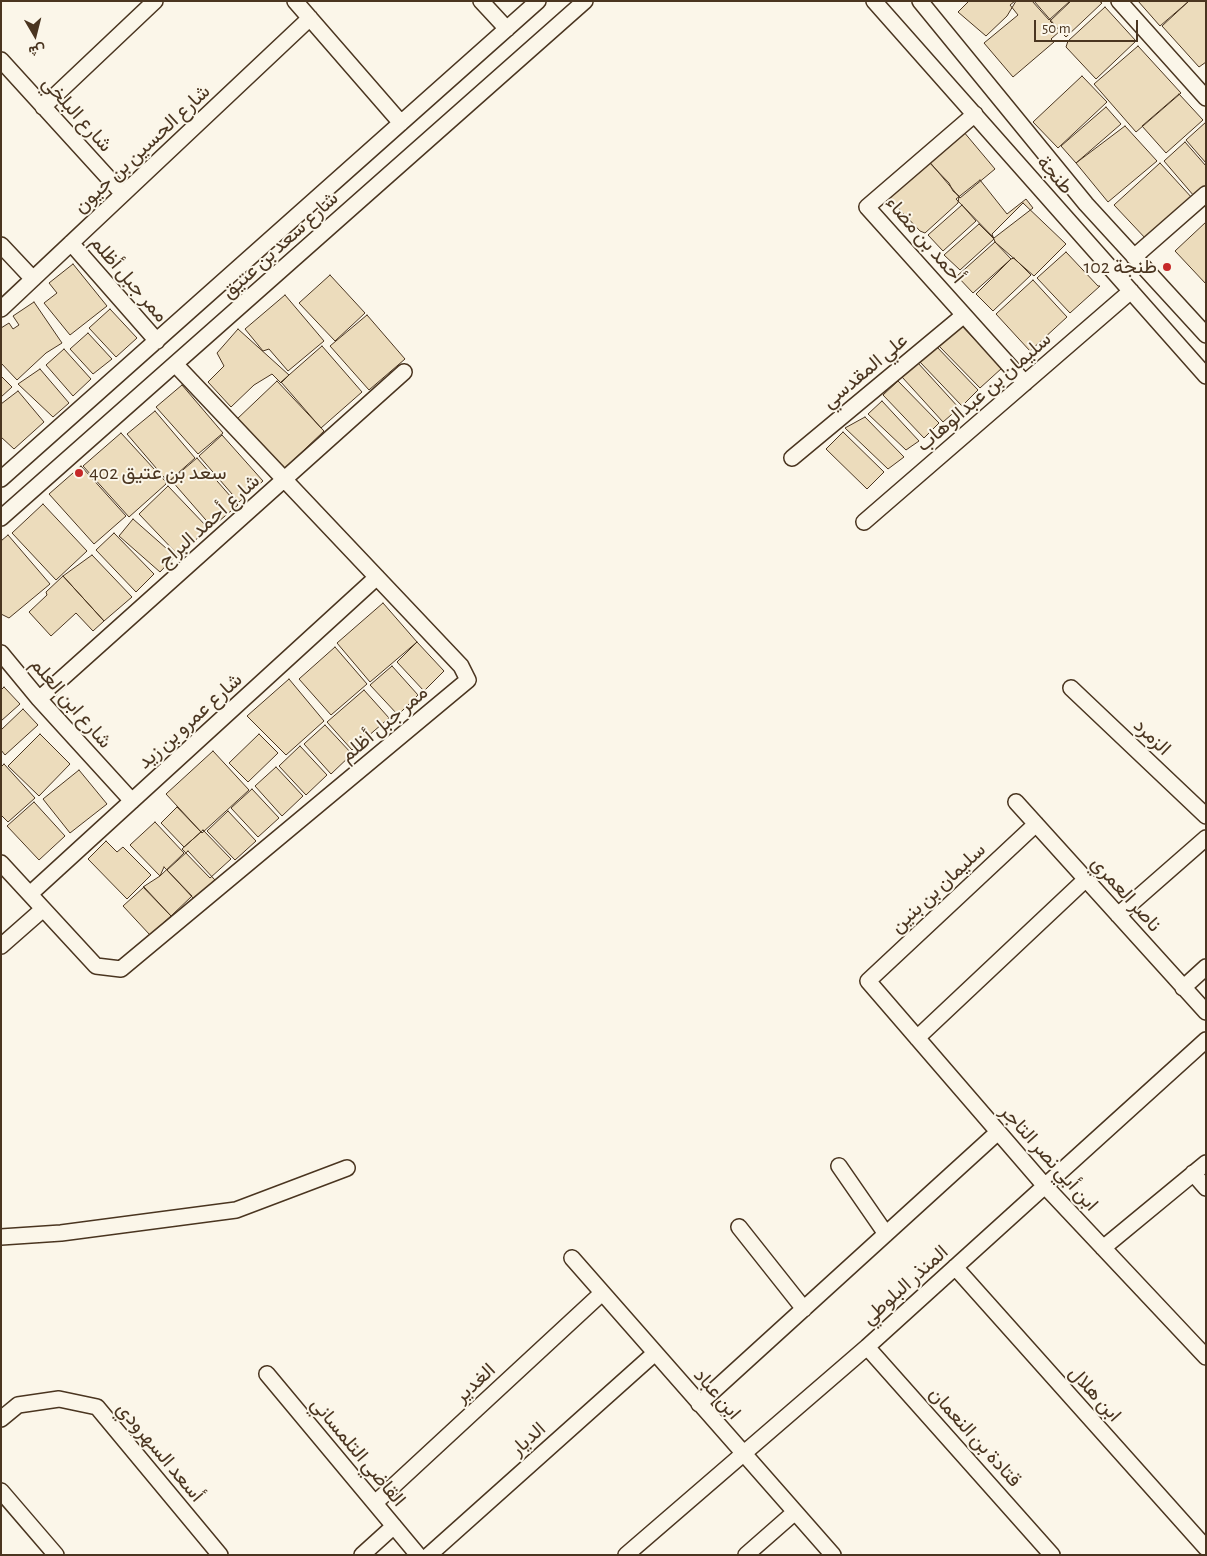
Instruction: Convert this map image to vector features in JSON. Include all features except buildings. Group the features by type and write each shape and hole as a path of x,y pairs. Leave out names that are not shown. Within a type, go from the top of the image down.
{"street":[{"path":"43,107 154,1"},
{"path":"295,1 401,123"},
{"path":"481,1 507,29"},
{"name":"شارع سعد بن عتيق","path":"1,480 538,1"},
{"name":"شارع سعد بن عتيق","path":"1,518 585,1"},
{"name":"طنجة","path":"874,1 1206,376"},
{"name":"طنجة","path":"920,1 1086,204 1206,335"},
{"path":"1119,1 1206,98"},
{"name":"شارع الحسين بن حيون","path":"1,309 310,18"},
{"name":"شارع البلخي","path":"1,60 122,194"},
{"name":"أحمد بن مضاء","path":"975,114 867,206 1025,383"},
{"path":"1134,257 1206,194"},
{"name":"ممر جبل أظلم","path":"71,243 157,341"},
{"path":"1,245 33,278"},
{"name":"سليمان بن عبدالوهاب","path":"864,522 1131,291"},
{"name":"علي المقدسي","path":"792,458 964,315"},
{"name":"ممر جبل أظلم","path":"1,863 42,910 96,966 121,969 468,680 461,666 175,364"},
{"name":"شارع أحمد البراج","path":"40,699 404,372"},
{"name":"شارع عمرو بن زيد","path":"30,894 377,577"},
{"name":"شارع ابن العلم","path":"1,653 132,801"},
{"name":"الزمرد","path":"1071,688 1206,816"},
{"name":"ناصر العمري","path":"1016,802 1206,1012"},
{"name":"سليمان بن بنين","path":"868,981 1036,824"},
{"path":"1118,915 1206,838"},
{"path":"917,1038 1086,879"},
{"path":"1,946 42,910"},
{"path":"1184,988 1206,967"},
{"name":"ابن أبي نصر التاجر","path":"868,981 1044,1186 1206,1357"},
{"name":"المنذر البلوطي","path":"626,1555 867,1347 1206,1040"},
{"path":"699,1404 998,1132"},
{"path":"1103,1248 1206,1163"},
{"path":"839,1166 886,1234"},
{"path":"1,1237 61,1234 236,1210 347,1168"},
{"path":"1193,1173 1206,1188"},
{"path":"739,1227 804,1309"},
{"name":"ابن عباد","path":"572,1258 833,1555"},
{"name":"ابن هلال","path":"955,1267 1206,1548"},
{"name":"الغدير","path":"374,1502 602,1292"},
{"name":"قتادة بن النعمان","path":"867,1347 1052,1555"},
{"name":"الديار","path":"429,1555 655,1353"},
{"name":"القاضي التلمساني","path":"267,1374 418,1555"},
{"name":"أسعد السهرودي","path":"1,1419 18,1405 59,1399 97,1407 220,1555"},
{"path":"1,1491 51,1553"},
{"path":"746,1555 795,1512"},
{"path":"362,1555 394,1526"}],"place":[{"name":"طنجة 102","path":"1167,267"},
{"name":"سعد بن عتيق 402","path":"79,473"}]}
